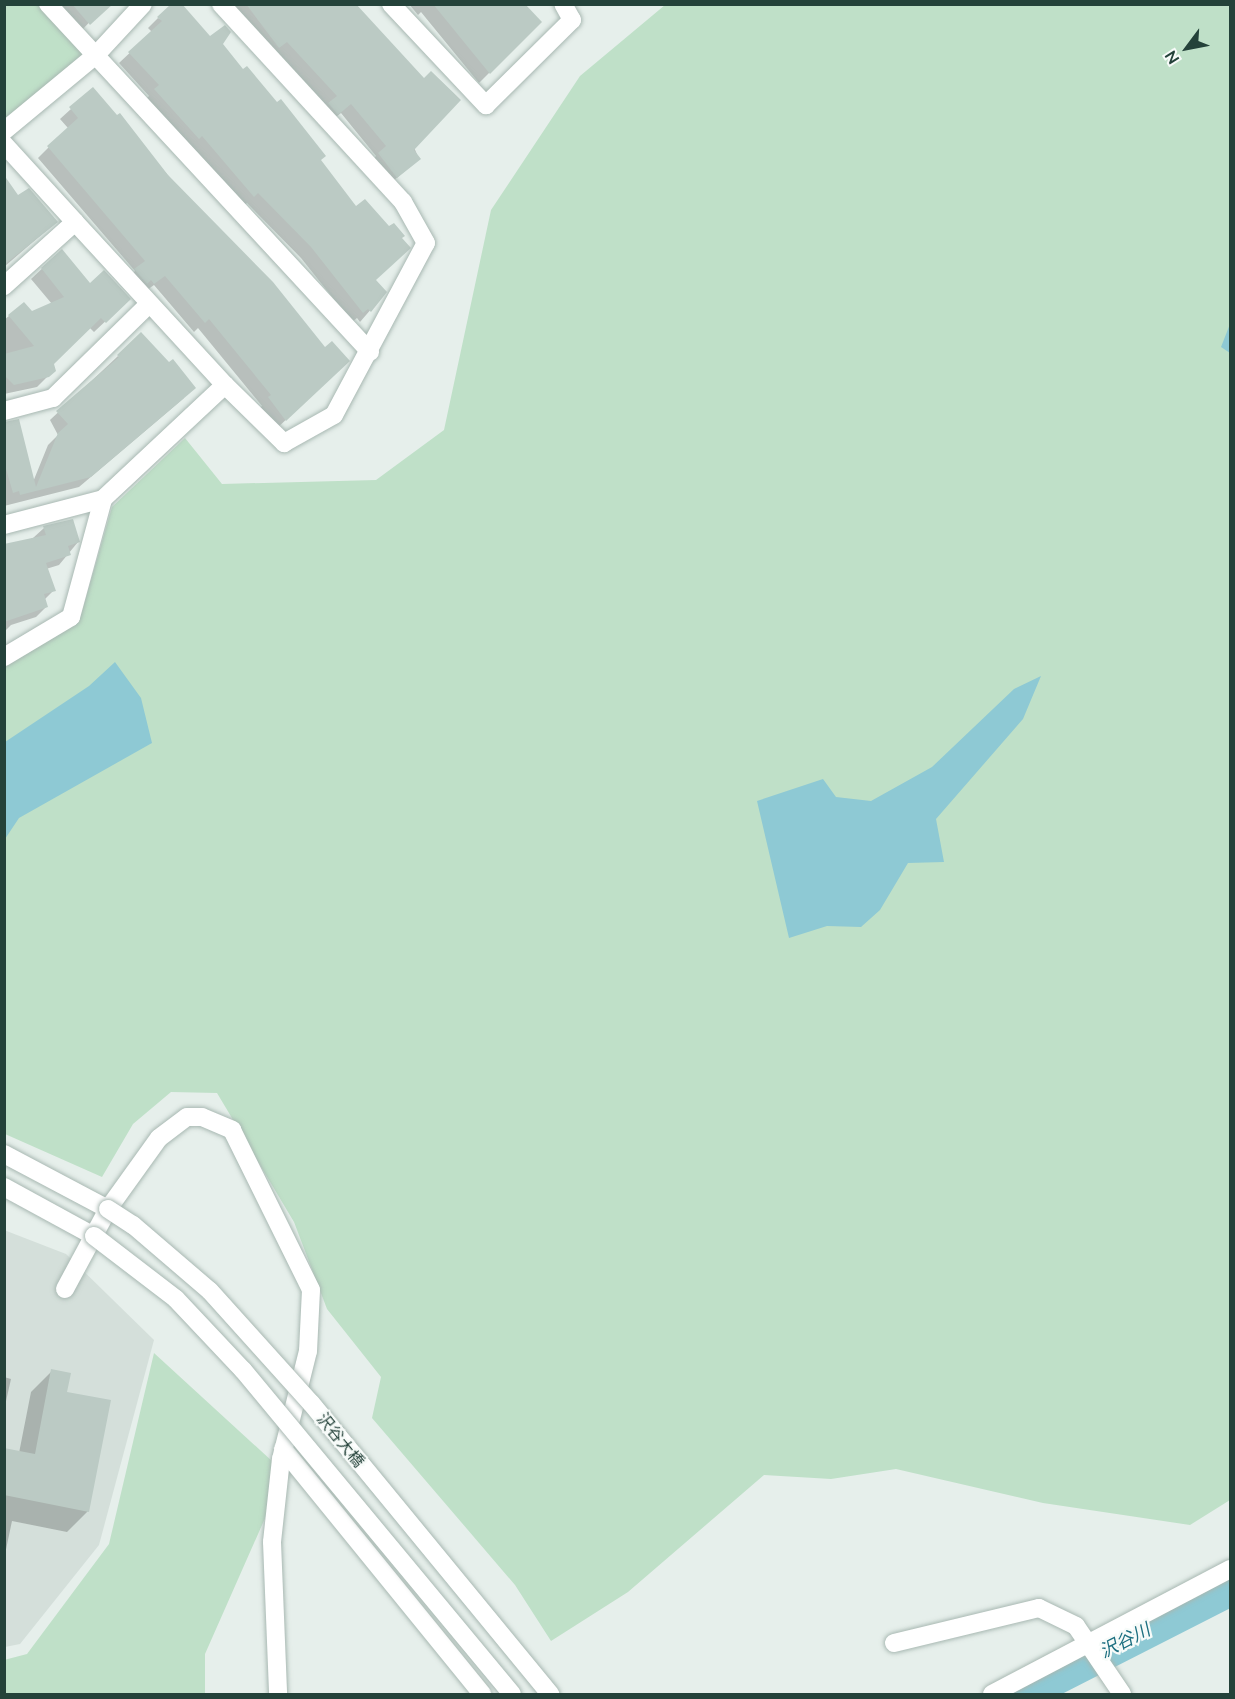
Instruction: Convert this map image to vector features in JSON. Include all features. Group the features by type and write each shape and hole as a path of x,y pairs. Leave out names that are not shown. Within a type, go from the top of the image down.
{"street":[{"path":"48,4 370,352"},
{"path":"4,131 96,56 143,4"},
{"path":"4,144 149,304 225,385 284,443 334,415 370,352 426,243 403,202 221,4"},
{"path":"391,4 486,105 572,20 563,4"},
{"path":"4,285 75,222"},
{"path":"4,411 53,398 149,304"},
{"path":"4,525 103,499 225,385"},
{"path":"4,657 71,616 103,499"},
{"path":"65,1289 108,1209 159,1138 187,1117 202,1117 232,1130 311,1290 308,1351 283,1449 272,1542 278,1695"},
{"name":"沢谷大橋","path":"4,1154 108,1209 133,1225 210,1291 311,1403 550,1695"},
{"name":"沢谷大橋","path":"4,1187 94,1236 176,1299 243,1370 512,1695"},
{"path":"283,1449 482,1695"},
{"path":"992,1695 1090,1646 1230,1569"},
{"path":"894,1643 1038,1608 1076,1626 1122,1695"}],"shaded area":[{"path":"4,1230 66,1254 154,1340 99,1545 20,1644 5,1647"}],"green space":[{"path":"5,5 48,5 96,55 5,131"},
{"path":"665,5 1230,5 1230,1500 1190,1525 1043,1503 896,1469 831,1479 764,1475 628,1592 551,1641 515,1585 372,1418 381,1377 327,1309 294,1222 217,1093 171,1092 133,1124 102,1177 5,1134 5,667 79,622 112,507 185,438 222,484 376,480 444,430 491,210 580,76"},
{"path":"154,1353 285,1473 205,1654 205,1694 5,1694 4,1660 27,1654 109,1544"}],"water":[{"path":"1230,324 1230,353 1221,347"},
{"path":"115,662 141,698 152,743 19,818 5,839 5,742 89,686"},
{"path":"1041,676 1023,719 936,819 944,862 908,863 880,910 861,927 827,926 789,938 757,801 823,779 836,797 871,801 932,767 1014,689"}],"building":[{"path":"72,4 113,4 90,25"},
{"path":"171,4 182,4 210,36 225,25 231,32 223,44 243,69 247,66 277,102 281,99 326,156 321,160 356,206 365,199 389,226 394,223 405,236 402,238 411,248 376,280 387,292 371,312 368,309 363,313 311,247 258,193 254,197 202,136 199,139 154,89 159,85 128,52 162,21 157,17"},
{"path":"246,4 356,4 424,78 431,71 461,100 414,150 421,159 397,178 378,153 386,146 351,104 338,115 328,103 337,96 287,42 279,48"},
{"path":"433,4 525,4 542,22 490,74"},
{"path":"93,87 117,115 120,113 168,175 273,282 325,347 332,341 350,361 286,421 268,397 271,395 209,319 205,323 165,276 154,284 151,280 147,284 134,269 145,261 47,146 78,118 69,107"},
{"path":"4,175 18,195 29,188 58,222 4,265"},
{"path":"62,249 90,283 104,270 131,299 106,323 101,318 54,364 56,371 49,377 14,385 4,375 4,354 34,346 8,315 24,302 32,311 64,297 41,268"},
{"path":"141,332 169,362 173,359 196,388 91,477 20,495 19,491 13,493 4,462 4,422 19,419 36,487 58,433 68,424 56,411 119,357 117,355"},
{"path":"73,519 80,542 68,546 71,555 46,563 56,591 44,594 48,607 4,622 4,544 46,535 43,526"},
{"path":"51,1369 71,1373 67,1392 111,1400 89,1512 4,1495 4,1448 35,1454"}],"waterway":[{"name":"沢谷川","path":"1020,1694 1230,1587"}]}
